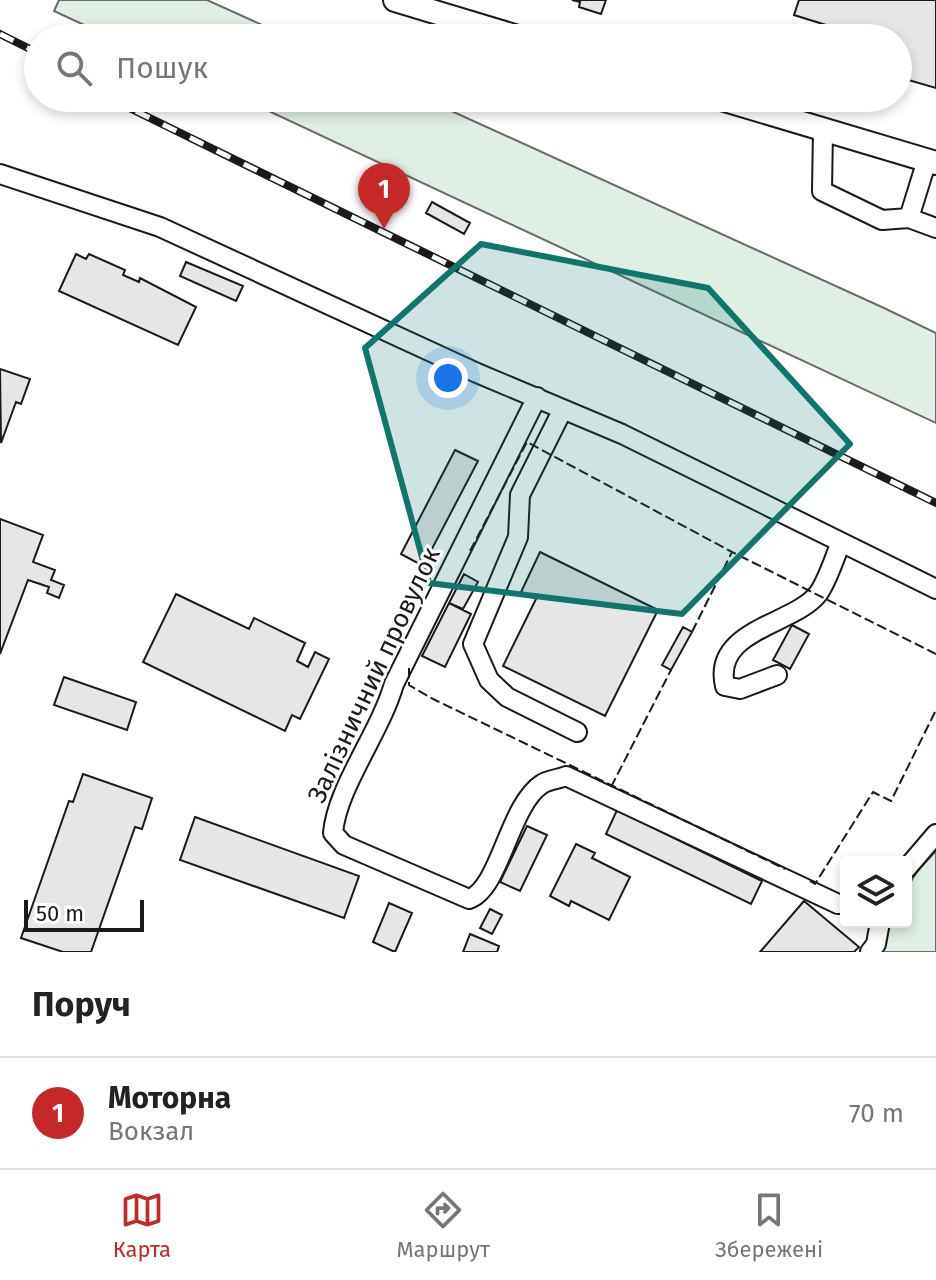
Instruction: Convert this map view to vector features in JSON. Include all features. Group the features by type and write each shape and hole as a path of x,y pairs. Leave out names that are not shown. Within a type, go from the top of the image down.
{"main road":[{"path":"395,0 475,24"},
{"path":"764,112 932,162"}],"street":[{"path":"823,130 822,191 882,220 909,218 936,228"},
{"path":"909,218 932,162"},
{"path":"0,174 160,227 449,360 622,434 936,589"},
{"name":"Залізничний провулок","path":"537,397 334,814 333,833 344,845 469,899 483,890 520,810 541,784 566,776 840,904"},
{"path":"563,409 520,495 518,537 473,644 489,680 507,697 577,732"},
{"path":"777,675 740,689 725,686 722,673 731,652 755,630 795,611 817,594 841,542"},
{"path":"912,862 936,834"},
{"path":"870,952 876,944 879,928"}],"highlighted area":[{"path":"481,244 708,288 850,444 682,614 429,583 365,348"}],"green space":[{"path":"59,0 207,0 260,24 82,24 54,11"},
{"path":"271,112 454,112 884,308 936,333 936,423"},
{"path":"936,851 936,952 882,952 889,928 912,928 912,879"}],"building":[{"path":"572,0 606,0 601,14 579,7 580,2"},
{"path":"799,0 936,0 936,88 912,81 912,24 823,24 794,15"},
{"path":"432,202 470,223 464,234 426,213"},
{"path":"76,254 86,259 89,254 125,270 123,275 139,282 140,278 196,307 178,345 59,291"},
{"path":"186,262 243,286 236,301 180,276"},
{"path":"0,369 30,379 21,404 16,402 1,443"},
{"path":"455,450 478,461 423,566 401,554"},
{"path":"0,519 43,535 33,562 55,570 51,580 64,585 59,598 47,593 49,587 28,580 0,654"},
{"path":"540,552 658,610 605,716 503,666 536,599 521,592"},
{"path":"464,574 478,582 463,609 449,603"},
{"path":"176,594 249,629 254,618 305,643 297,661 308,667 315,652 329,659 300,719 292,715 285,731 143,662"},
{"path":"449,603 471,614 445,667 422,656"},
{"path":"792,625 809,634 790,669 773,660"},
{"path":"683,627 692,632 671,670 662,665"},
{"path":"64,677 136,702 127,730 54,705"},
{"path":"83,774 152,798 142,829 135,827 91,952 63,952 21,938 69,801 73,802"},
{"path":"617,810 762,881 751,904 606,834"},
{"path":"195,817 359,876 344,918 180,860"},
{"path":"527,826 547,835 520,891 500,882"},
{"path":"576,844 595,853 592,858 630,877 609,920 571,901 569,906 550,896"},
{"path":"804,901 859,947 854,952 760,952"},
{"path":"389,903 412,913 395,952 373,942"},
{"path":"490,909 502,915 492,934 480,928"},
{"path":"470,934 499,946 497,952 463,952"}],"railway":[{"path":"0,34 24,46"},
{"path":"138,112 936,503"}],"fence":[{"path":"470,551 527,442 732,552 936,654"},
{"path":"692,632 732,552"},
{"path":"409,668 409,685 433,699 785,869"},
{"path":"611,787 671,670"},
{"path":"810,881 815,884 873,792 891,801 936,710"}],"place":[{"name":"Моторна","path":"384,229"}]}
